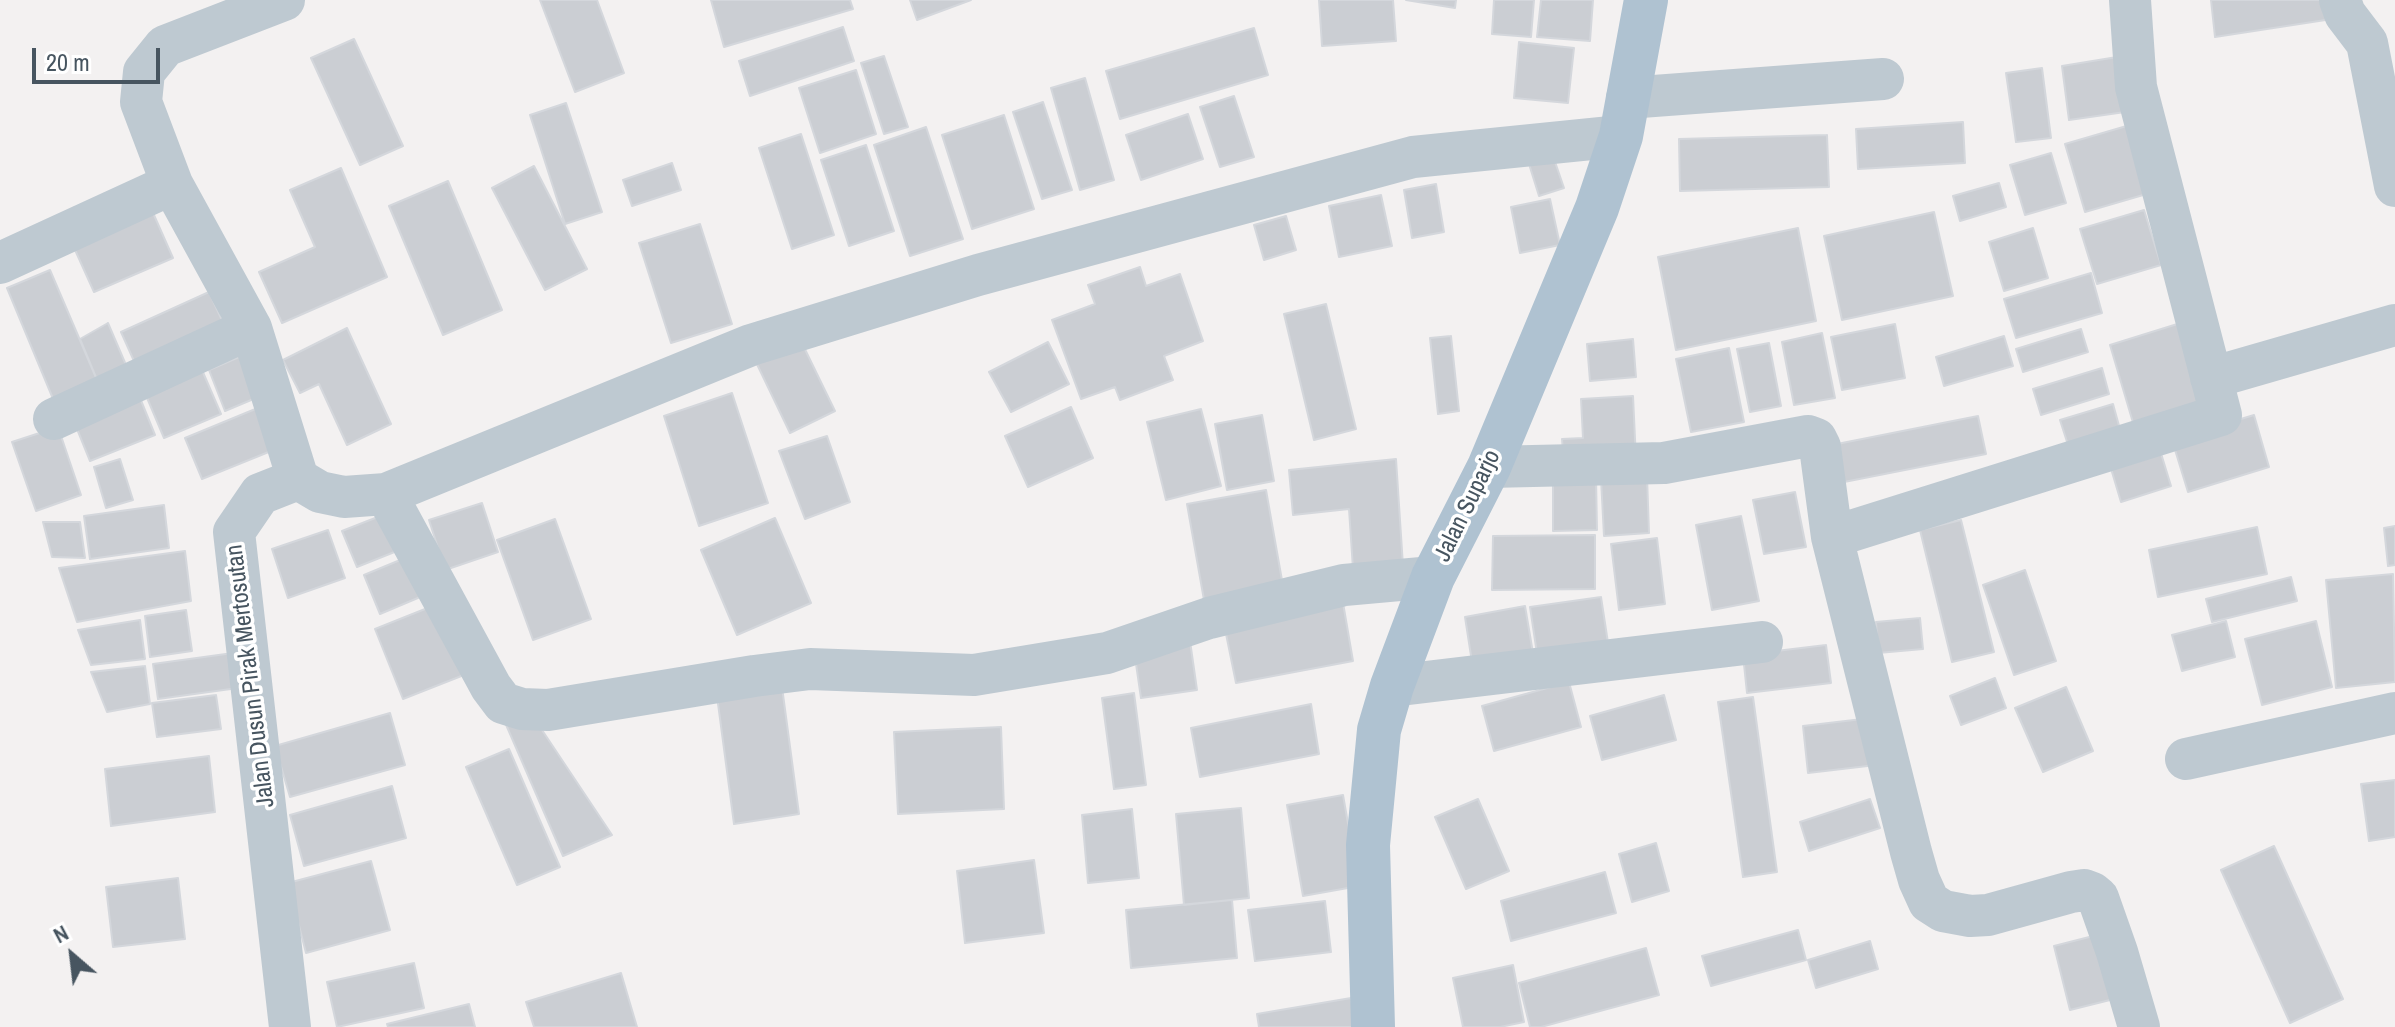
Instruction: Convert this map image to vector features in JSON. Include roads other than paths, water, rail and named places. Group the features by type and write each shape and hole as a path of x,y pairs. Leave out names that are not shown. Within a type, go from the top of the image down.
{"main road":[{"name":"Jalan Suparjo","path":"1373,1027 1368,845 1379,730 1433,577 1489,467 1597,208 1624,117 1646,0"}],"street":[{"path":"284,0 165,46 144,72 141,102 172,184 251,328 298,479 320,492 344,497 386,494 751,345 978,275 1413,157 1624,117 1883,79"},
{"path":"1832,537 2221,415 2136,87 2130,0"},
{"path":"2340,0 2345,14 2367,43 2395,186"},
{"path":"0,263 172,184"},
{"path":"2211,378 2395,325"},
{"path":"54,419 251,328"},
{"path":"1489,467 1664,463 1811,437 1820,447 1832,537 1911,852 1929,902 1943,911 1970,916 1988,915 2071,892 2084,890 2092,893 2098,898 2117,952 2139,1027"},
{"name":"Jalan Dusun Pirak Mertosutan","path":"290,1027 234,532 260,494 298,479"},
{"path":"386,494 491,687 503,703 522,709 548,710 810,669 974,675 1107,653 1209,618 1344,585 1433,577"},
{"path":"1392,686 1762,642"},
{"path":"2186,759 2395,713"}]}
